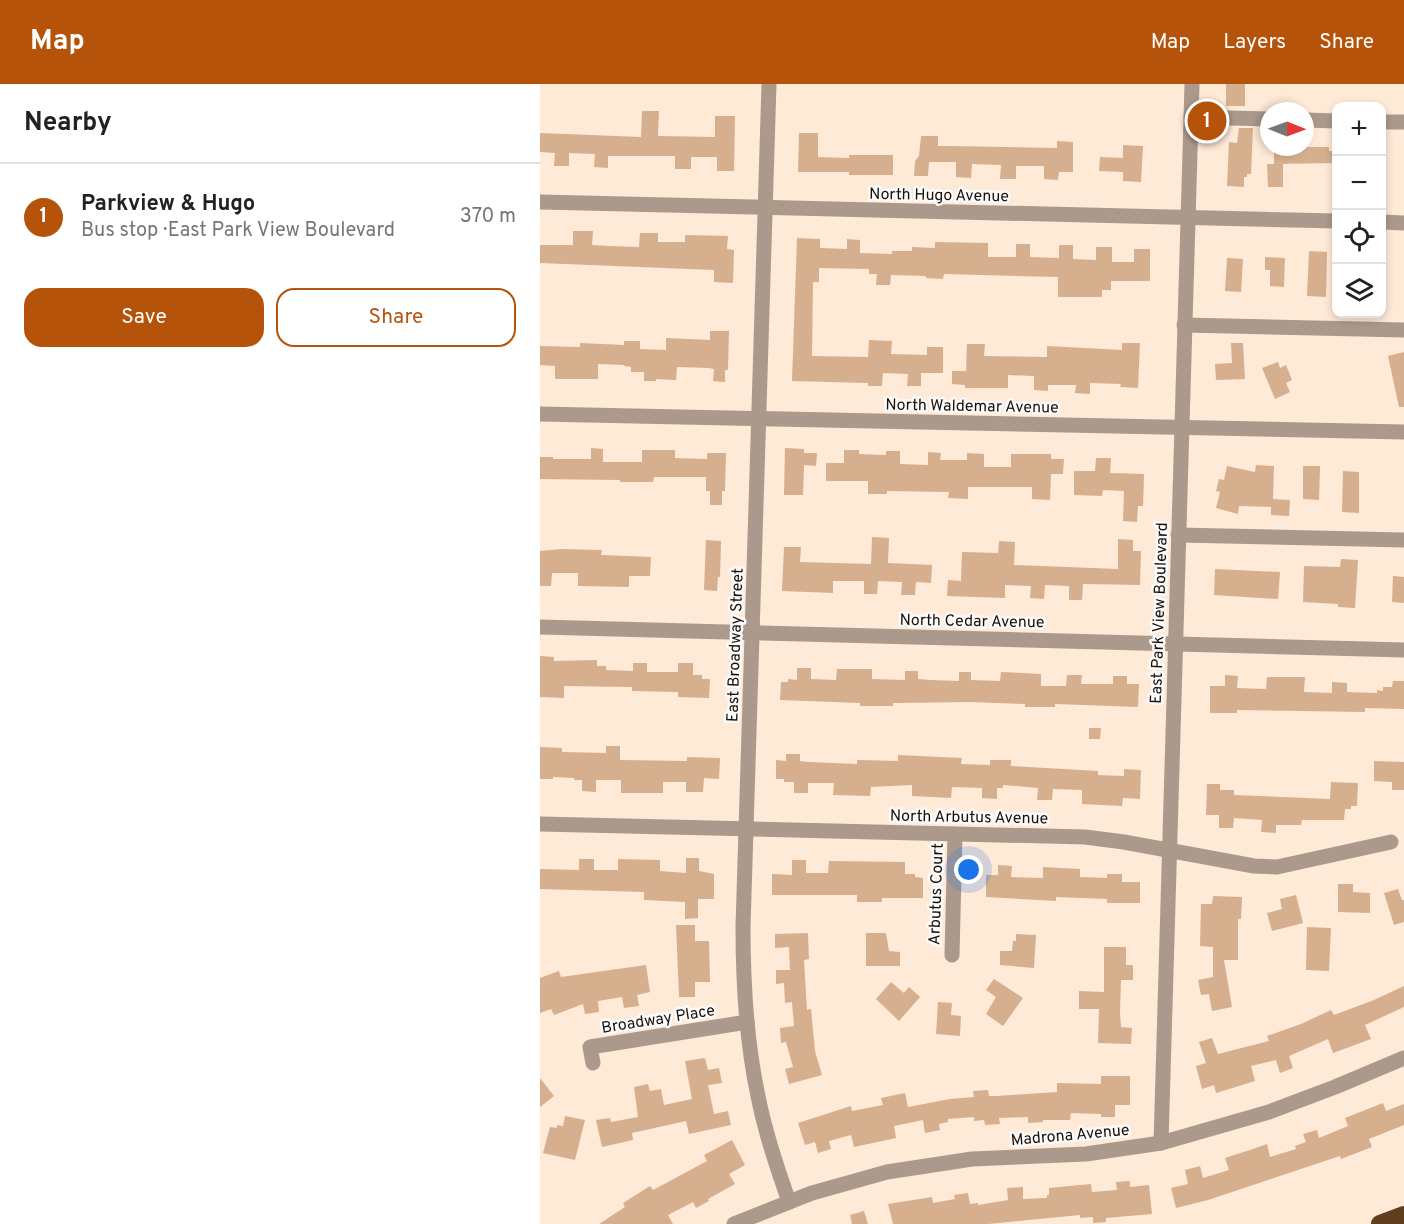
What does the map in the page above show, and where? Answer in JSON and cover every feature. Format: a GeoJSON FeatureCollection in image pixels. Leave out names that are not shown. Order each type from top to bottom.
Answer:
{"type":"FeatureCollection","features":[{"type":"Feature","properties":{"kind":"highway"},"geometry":{"type":"LineString","coordinates":[[1380,1224],[1404,1215]]}},
{"type":"Feature","properties":{"kind":"street","name":"East Broadway Street"},"geometry":{"type":"LineString","coordinates":[[769,84],[743,980],[758,1096],[768,1139],[789,1202]]}},
{"type":"Feature","properties":{"kind":"street","name":"East Park View Boulevard"},"geometry":{"type":"LineString","coordinates":[[1161,1143],[1192,84]]}},
{"type":"Feature","properties":{"kind":"street"},"geometry":{"type":"LineString","coordinates":[[1191,117],[1260,119]]}},
{"type":"Feature","properties":{"kind":"street"},"geometry":{"type":"LineString","coordinates":[[1314,120],[1332,121]]}},
{"type":"Feature","properties":{"kind":"street"},"geometry":{"type":"LineString","coordinates":[[1386,122],[1404,122]]}},
{"type":"Feature","properties":{"kind":"street","name":"North Hugo Avenue"},"geometry":{"type":"LineString","coordinates":[[540,202],[1332,221]]}},
{"type":"Feature","properties":{"kind":"street"},"geometry":{"type":"LineString","coordinates":[[1386,222],[1404,223]]}},
{"type":"Feature","properties":{"kind":"street"},"geometry":{"type":"LineString","coordinates":[[1184,325],[1404,330]]}},
{"type":"Feature","properties":{"kind":"street","name":"North Waldemar Avenue"},"geometry":{"type":"LineString","coordinates":[[540,414],[1404,432]]}},
{"type":"Feature","properties":{"kind":"street"},"geometry":{"type":"LineString","coordinates":[[1178,535],[1404,540]]}},
{"type":"Feature","properties":{"kind":"street","name":"North Cedar Avenue"},"geometry":{"type":"LineString","coordinates":[[540,627],[1404,650]]}},
{"type":"Feature","properties":{"kind":"street","name":"North Arbutus Avenue"},"geometry":{"type":"LineString","coordinates":[[540,824],[1085,837],[1254,866],[1277,867],[1391,842]]}},
{"type":"Feature","properties":{"kind":"street","name":"Arbutus Court"},"geometry":{"type":"LineString","coordinates":[[952,955],[955,834]]}},
{"type":"Feature","properties":{"kind":"street","name":"Broadway Place"},"geometry":{"type":"LineString","coordinates":[[593,1063],[590,1047],[747,1022]]}},
{"type":"Feature","properties":{"kind":"street","name":"Madrona Avenue"},"geometry":{"type":"LineString","coordinates":[[734,1224],[838,1185],[887,1172],[972,1159],[1086,1154],[1161,1143],[1269,1112],[1404,1058]]}},
{"type":"Feature","properties":{"kind":"building"},"geometry":{"type":"Polygon","coordinates":[[[1226,84],[1245,84],[1245,106],[1226,106],[1226,84]]]}},
{"type":"Feature","properties":{"kind":"building"},"geometry":{"type":"Polygon","coordinates":[[[642,111],[659,111],[658,136],[715,137],[715,116],[735,116],[734,171],[717,171],[717,157],[691,157],[691,169],[675,169],[675,156],[608,156],[608,168],[594,167],[595,154],[569,153],[569,166],[554,166],[555,153],[540,152],[540,133],[641,137],[642,111]]]}},
{"type":"Feature","properties":{"kind":"building"},"geometry":{"type":"Polygon","coordinates":[[[1239,128],[1253,128],[1251,174],[1244,177],[1244,187],[1227,186],[1229,142],[1237,143],[1239,128]]]}},
{"type":"Feature","properties":{"kind":"building"},"geometry":{"type":"Polygon","coordinates":[[[799,133],[818,133],[818,157],[849,158],[849,155],[893,155],[893,175],[798,172],[799,133]]]}},
{"type":"Feature","properties":{"kind":"building"},"geometry":{"type":"Polygon","coordinates":[[[921,136],[938,136],[938,146],[1057,148],[1057,141],[1073,142],[1073,172],[1059,172],[1058,180],[1044,179],[1044,166],[1016,166],[1016,179],[1000,179],[1001,165],[972,164],[971,178],[956,177],[956,162],[929,162],[928,176],[914,176],[921,136]]]}},
{"type":"Feature","properties":{"kind":"building"},"geometry":{"type":"Polygon","coordinates":[[[1123,145],[1143,146],[1141,182],[1123,181],[1123,172],[1099,171],[1100,157],[1123,158],[1123,145]]]}},
{"type":"Feature","properties":{"kind":"building"},"geometry":{"type":"Polygon","coordinates":[[[1314,147],[1329,147],[1329,151],[1332,151],[1332,163],[1274,164],[1274,156],[1314,156],[1314,147]]]}},
{"type":"Feature","properties":{"kind":"building"},"geometry":{"type":"Polygon","coordinates":[[[1267,164],[1283,164],[1283,187],[1268,187],[1267,164]]]}},
{"type":"Feature","properties":{"kind":"building"},"geometry":{"type":"Polygon","coordinates":[[[573,231],[593,231],[592,245],[639,247],[640,233],[658,233],[658,242],[685,242],[685,235],[728,236],[727,249],[734,250],[733,283],[714,282],[714,270],[540,263],[540,245],[573,245],[573,231]]]}},
{"type":"Feature","properties":{"kind":"building"},"geometry":{"type":"Polygon","coordinates":[[[797,238],[820,239],[820,248],[847,249],[847,239],[860,240],[860,253],[892,254],[892,251],[912,251],[912,247],[935,248],[935,242],[988,243],[988,257],[1016,257],[1016,244],[1030,244],[1030,257],[1059,258],[1059,245],[1073,245],[1073,259],[1096,260],[1096,247],[1112,247],[1112,262],[1134,262],[1134,249],[1150,249],[1150,281],[1111,281],[1111,290],[1102,290],[1102,297],[1058,297],[1058,277],[944,274],[943,279],[891,275],[890,285],[876,285],[877,274],[869,274],[869,269],[819,268],[819,282],[813,282],[812,356],[868,357],[869,340],[892,341],[891,354],[927,355],[927,347],[943,347],[943,373],[921,373],[921,386],[907,386],[908,374],[883,373],[882,386],[868,386],[868,383],[792,381],[797,238]]]}},
{"type":"Feature","properties":{"kind":"building"},"geometry":{"type":"Polygon","coordinates":[[[1309,251],[1327,252],[1326,297],[1307,296],[1309,251]]]}},
{"type":"Feature","properties":{"kind":"building"},"geometry":{"type":"Polygon","coordinates":[[[1265,257],[1285,258],[1284,287],[1270,286],[1270,270],[1265,270],[1265,257]]]}},
{"type":"Feature","properties":{"kind":"building"},"geometry":{"type":"Polygon","coordinates":[[[1227,258],[1243,259],[1241,292],[1225,291],[1227,258]]]}},
{"type":"Feature","properties":{"kind":"building"},"geometry":{"type":"Polygon","coordinates":[[[710,331],[729,331],[728,370],[725,370],[725,382],[713,381],[714,369],[709,368],[677,367],[676,380],[644,381],[644,372],[631,372],[631,367],[598,364],[598,379],[555,379],[555,366],[540,365],[540,346],[580,347],[580,343],[624,345],[624,341],[640,341],[640,349],[666,350],[666,338],[710,340],[710,331]]]}},
{"type":"Feature","properties":{"kind":"building"},"geometry":{"type":"Polygon","coordinates":[[[1122,343],[1140,343],[1138,388],[1120,387],[1121,384],[1090,383],[1090,394],[1075,393],[1076,385],[1048,385],[1048,391],[1034,390],[1034,376],[1008,375],[1008,388],[965,388],[965,385],[952,384],[952,371],[966,371],[967,344],[985,344],[984,356],[1047,357],[1047,346],[1122,350],[1122,343]]]}},
{"type":"Feature","properties":{"kind":"building"},"geometry":{"type":"Polygon","coordinates":[[[1231,343],[1243,343],[1245,379],[1216,380],[1215,364],[1232,363],[1231,343]]]}},
{"type":"Feature","properties":{"kind":"building"},"geometry":{"type":"Polygon","coordinates":[[[1404,352],[1404,407],[1399,407],[1388,356],[1404,352]]]}},
{"type":"Feature","properties":{"kind":"building"},"geometry":{"type":"Polygon","coordinates":[[[1278,362],[1280,368],[1286,365],[1292,380],[1286,383],[1290,392],[1275,399],[1262,368],[1278,362]]]}},
{"type":"Feature","properties":{"kind":"building"},"geometry":{"type":"Polygon","coordinates":[[[591,448],[603,449],[603,462],[642,462],[642,450],[675,450],[675,458],[707,459],[707,453],[726,453],[725,491],[722,491],[722,505],[710,505],[710,491],[706,491],[706,477],[654,477],[653,482],[540,479],[540,457],[591,459],[591,448]]]}},
{"type":"Feature","properties":{"kind":"building"},"geometry":{"type":"Polygon","coordinates":[[[785,448],[804,449],[804,453],[817,453],[816,466],[804,465],[803,495],[784,495],[785,448]]]}},
{"type":"Feature","properties":{"kind":"building"},"geometry":{"type":"Polygon","coordinates":[[[844,450],[859,450],[859,454],[886,455],[886,451],[900,451],[900,464],[928,465],[928,452],[941,453],[940,460],[967,460],[967,453],[984,454],[984,467],[1011,467],[1011,454],[1051,454],[1051,459],[1064,459],[1063,474],[1051,474],[1050,500],[1032,499],[1032,487],[968,487],[968,499],[948,498],[949,492],[887,491],[887,494],[868,494],[868,481],[826,481],[826,463],[844,463],[844,450]]]}},
{"type":"Feature","properties":{"kind":"building"},"geometry":{"type":"Polygon","coordinates":[[[1096,458],[1111,458],[1110,473],[1144,474],[1143,506],[1138,506],[1137,522],[1123,521],[1124,491],[1103,490],[1102,496],[1074,495],[1074,471],[1095,471],[1096,458]]]}},
{"type":"Feature","properties":{"kind":"building"},"geometry":{"type":"Polygon","coordinates":[[[1256,465],[1274,466],[1273,499],[1290,500],[1289,516],[1271,515],[1271,507],[1239,506],[1238,514],[1216,508],[1220,492],[1216,491],[1219,479],[1224,480],[1227,466],[1255,472],[1256,465]]]}},
{"type":"Feature","properties":{"kind":"building"},"geometry":{"type":"Polygon","coordinates":[[[1303,466],[1320,466],[1319,500],[1303,499],[1303,466]]]}},
{"type":"Feature","properties":{"kind":"building"},"geometry":{"type":"Polygon","coordinates":[[[1343,471],[1359,472],[1359,513],[1342,512],[1343,471]]]}},
{"type":"Feature","properties":{"kind":"building"},"geometry":{"type":"Polygon","coordinates":[[[872,537],[889,538],[888,563],[932,565],[931,583],[916,582],[915,595],[901,595],[902,582],[878,581],[877,594],[864,594],[864,581],[833,581],[833,593],[782,591],[784,547],[801,547],[800,562],[871,564],[872,537]]]}},
{"type":"Feature","properties":{"kind":"building"},"geometry":{"type":"Polygon","coordinates":[[[1118,539],[1133,540],[1133,551],[1141,551],[1140,585],[1083,584],[1082,600],[1069,600],[1069,586],[1045,585],[1044,599],[1030,598],[1031,586],[1005,585],[1005,598],[947,596],[948,580],[961,581],[962,552],[998,553],[999,541],[1015,542],[1014,565],[1118,569],[1118,539]]]}},
{"type":"Feature","properties":{"kind":"building"},"geometry":{"type":"Polygon","coordinates":[[[706,540],[721,541],[720,577],[718,577],[717,591],[704,590],[706,540]]]}},
{"type":"Feature","properties":{"kind":"building"},"geometry":{"type":"Polygon","coordinates":[[[602,550],[601,555],[651,557],[650,576],[629,576],[629,587],[578,586],[578,573],[552,573],[551,586],[540,586],[540,551],[602,550]]]}},
{"type":"Feature","properties":{"kind":"building"},"geometry":{"type":"Polygon","coordinates":[[[1341,559],[1358,560],[1355,608],[1338,607],[1338,604],[1303,602],[1304,566],[1340,567],[1341,559]]]}},
{"type":"Feature","properties":{"kind":"building"},"geometry":{"type":"Polygon","coordinates":[[[1215,569],[1280,572],[1278,599],[1214,595],[1215,569]]]}},
{"type":"Feature","properties":{"kind":"building"},"geometry":{"type":"Polygon","coordinates":[[[1393,576],[1404,577],[1404,603],[1392,602],[1393,576]]]}},
{"type":"Feature","properties":{"kind":"building"},"geometry":{"type":"Polygon","coordinates":[[[540,656],[554,657],[554,661],[597,660],[597,666],[606,666],[606,670],[633,671],[633,663],[647,663],[647,672],[678,672],[678,663],[693,663],[693,675],[702,675],[702,679],[710,679],[709,698],[678,697],[678,692],[632,691],[632,687],[564,686],[564,698],[540,697],[540,656]]]}},
{"type":"Feature","properties":{"kind":"building"},"geometry":{"type":"Polygon","coordinates":[[[797,668],[811,668],[811,679],[836,680],[837,669],[872,669],[872,679],[905,680],[905,671],[918,671],[918,679],[959,681],[959,672],[971,672],[971,680],[1000,681],[1001,672],[1041,674],[1041,686],[1066,686],[1067,675],[1082,675],[1081,684],[1113,684],[1113,676],[1127,676],[1127,684],[1139,684],[1138,707],[1055,704],[1055,707],[1025,707],[1025,704],[971,702],[893,703],[893,706],[860,706],[860,703],[780,700],[781,682],[788,682],[788,679],[797,680],[797,668]]]}},
{"type":"Feature","properties":{"kind":"building"},"geometry":{"type":"Polygon","coordinates":[[[1225,675],[1238,676],[1237,688],[1266,689],[1267,677],[1305,677],[1304,692],[1332,693],[1332,682],[1347,683],[1347,692],[1377,693],[1377,690],[1383,691],[1383,687],[1392,687],[1393,681],[1404,681],[1404,709],[1365,708],[1365,712],[1237,710],[1237,713],[1210,713],[1210,686],[1225,686],[1225,675]]]}},
{"type":"Feature","properties":{"kind":"building"},"geometry":{"type":"Polygon","coordinates":[[[1089,728],[1101,728],[1100,739],[1089,739],[1089,728]]]}},
{"type":"Feature","properties":{"kind":"building"},"geometry":{"type":"Polygon","coordinates":[[[606,746],[620,746],[620,760],[687,761],[687,757],[720,758],[719,779],[704,778],[703,792],[686,792],[686,782],[663,782],[663,793],[621,793],[621,780],[596,780],[596,792],[582,791],[582,780],[574,780],[574,778],[540,779],[540,747],[562,748],[562,752],[606,753],[606,746]]]}},
{"type":"Feature","properties":{"kind":"building"},"geometry":{"type":"Polygon","coordinates":[[[786,754],[800,754],[800,761],[809,762],[857,764],[857,760],[898,761],[898,755],[962,758],[961,764],[990,765],[990,760],[1011,760],[1011,766],[1098,771],[1098,775],[1124,776],[1124,769],[1141,770],[1140,799],[1123,798],[1122,806],[1082,804],[1082,790],[1053,789],[1052,800],[1037,800],[1038,788],[1003,785],[1003,788],[997,788],[997,799],[982,798],[982,788],[952,787],[951,798],[912,796],[912,785],[871,787],[870,796],[833,795],[834,783],[808,783],[808,793],[794,793],[794,782],[776,779],[776,760],[786,761],[786,754]]]}},
{"type":"Feature","properties":{"kind":"building"},"geometry":{"type":"Polygon","coordinates":[[[1374,761],[1404,762],[1404,790],[1392,790],[1392,782],[1374,781],[1374,761]]]}},
{"type":"Feature","properties":{"kind":"building"},"geometry":{"type":"Polygon","coordinates":[[[1331,782],[1358,783],[1357,806],[1345,809],[1344,820],[1302,820],[1301,825],[1276,825],[1276,833],[1261,832],[1262,820],[1234,818],[1233,828],[1219,828],[1219,815],[1206,815],[1207,784],[1220,784],[1220,790],[1234,790],[1234,795],[1330,799],[1331,782]]]}},
{"type":"Feature","properties":{"kind":"building"},"geometry":{"type":"Polygon","coordinates":[[[686,858],[699,858],[699,871],[714,874],[714,899],[698,899],[698,918],[685,919],[685,902],[644,900],[644,892],[540,889],[540,869],[579,870],[579,859],[594,859],[594,870],[618,870],[618,859],[660,860],[660,871],[686,873],[686,858]]]}},
{"type":"Feature","properties":{"kind":"building"},"geometry":{"type":"Polygon","coordinates":[[[792,860],[806,860],[806,873],[828,873],[829,861],[905,862],[905,874],[915,874],[915,877],[923,878],[923,898],[882,898],[882,902],[857,902],[857,895],[772,895],[772,874],[792,875],[792,860]]]}},
{"type":"Feature","properties":{"kind":"building"},"geometry":{"type":"Polygon","coordinates":[[[998,865],[1012,866],[1011,877],[1043,878],[1043,867],[1080,869],[1080,877],[1107,878],[1107,874],[1122,874],[1122,882],[1140,882],[1140,903],[1107,903],[1107,899],[1056,897],[1056,901],[986,897],[986,875],[998,875],[998,865]]]}},
{"type":"Feature","properties":{"kind":"building"},"geometry":{"type":"Polygon","coordinates":[[[1338,884],[1353,884],[1353,892],[1370,893],[1370,913],[1338,912],[1338,884]]]}},
{"type":"Feature","properties":{"kind":"building"},"geometry":{"type":"Polygon","coordinates":[[[1398,889],[1404,900],[1404,922],[1394,925],[1384,893],[1398,889]]]}},
{"type":"Feature","properties":{"kind":"building"},"geometry":{"type":"Polygon","coordinates":[[[1296,895],[1303,923],[1272,931],[1267,913],[1282,909],[1280,899],[1296,895]]]}},
{"type":"Feature","properties":{"kind":"building"},"geometry":{"type":"Polygon","coordinates":[[[1213,896],[1242,897],[1241,919],[1238,919],[1238,960],[1224,960],[1232,1007],[1212,1011],[1209,994],[1201,995],[1198,980],[1213,977],[1213,947],[1200,946],[1201,904],[1212,904],[1213,896]]]}},
{"type":"Feature","properties":{"kind":"building"},"geometry":{"type":"Polygon","coordinates":[[[676,925],[695,925],[695,941],[709,941],[710,982],[695,982],[695,997],[679,997],[676,925]]]}},
{"type":"Feature","properties":{"kind":"building"},"geometry":{"type":"Polygon","coordinates":[[[1307,927],[1331,928],[1329,971],[1306,970],[1307,927]]]}},
{"type":"Feature","properties":{"kind":"building"},"geometry":{"type":"Polygon","coordinates":[[[808,933],[809,959],[804,960],[807,1010],[811,1009],[815,1051],[822,1075],[789,1084],[785,1069],[793,1067],[786,1042],[781,1043],[780,1028],[794,1026],[792,1002],[785,1003],[784,983],[776,984],[776,970],[790,970],[789,947],[775,948],[775,934],[808,933]]]}},
{"type":"Feature","properties":{"kind":"building"},"geometry":{"type":"Polygon","coordinates":[[[866,933],[886,933],[889,951],[900,952],[900,966],[866,966],[866,933]]]}},
{"type":"Feature","properties":{"kind":"building"},"geometry":{"type":"Polygon","coordinates":[[[1016,934],[1036,935],[1034,968],[1000,965],[1000,951],[1012,951],[1016,934]]]}},
{"type":"Feature","properties":{"kind":"building"},"geometry":{"type":"Polygon","coordinates":[[[1104,947],[1126,947],[1126,965],[1133,965],[1133,980],[1121,980],[1120,1013],[1121,1027],[1132,1028],[1131,1044],[1098,1043],[1099,1009],[1079,1009],[1079,991],[1104,992],[1104,947]]]}},
{"type":"Feature","properties":{"kind":"building"},"geometry":{"type":"Polygon","coordinates":[[[646,965],[650,992],[637,995],[639,1006],[624,1008],[622,997],[598,1001],[599,1012],[585,1014],[583,1004],[554,1015],[551,1009],[540,1013],[540,978],[559,971],[561,977],[646,965]]]}},
{"type":"Feature","properties":{"kind":"building"},"geometry":{"type":"Polygon","coordinates":[[[994,979],[1023,998],[1003,1026],[986,1014],[996,997],[986,990],[994,979]]]}},
{"type":"Feature","properties":{"kind":"building"},"geometry":{"type":"Polygon","coordinates":[[[891,982],[904,993],[909,987],[920,997],[899,1021],[876,999],[891,982]]]}},
{"type":"Feature","properties":{"kind":"building"},"geometry":{"type":"Polygon","coordinates":[[[1404,986],[1404,1007],[1365,1025],[1371,1039],[1333,1053],[1328,1039],[1289,1056],[1293,1068],[1280,1073],[1276,1060],[1251,1066],[1255,1081],[1216,1093],[1214,1085],[1202,1089],[1196,1066],[1206,1063],[1199,1042],[1212,1038],[1218,1054],[1269,1041],[1267,1036],[1331,1010],[1334,1015],[1404,986]]]}},
{"type":"Feature","properties":{"kind":"building"},"geometry":{"type":"Polygon","coordinates":[[[938,1002],[952,1003],[951,1015],[961,1016],[960,1036],[936,1034],[938,1002]]]}},
{"type":"Feature","properties":{"kind":"building"},"geometry":{"type":"Polygon","coordinates":[[[705,1058],[708,1070],[719,1068],[722,1083],[708,1085],[714,1114],[728,1111],[731,1125],[689,1134],[686,1121],[632,1133],[633,1140],[602,1147],[596,1120],[610,1118],[611,1122],[638,1117],[634,1087],[648,1084],[650,1091],[661,1089],[664,1105],[692,1099],[685,1061],[705,1058]]]}},
{"type":"Feature","properties":{"kind":"building"},"geometry":{"type":"Polygon","coordinates":[[[1101,1076],[1130,1076],[1130,1105],[1115,1105],[1115,1117],[1071,1113],[1070,1120],[1043,1120],[1043,1122],[1028,1123],[1028,1117],[999,1118],[1000,1124],[985,1125],[984,1120],[974,1121],[974,1117],[948,1119],[948,1122],[939,1124],[940,1130],[925,1133],[923,1120],[894,1126],[896,1138],[854,1147],[851,1135],[829,1141],[831,1149],[818,1153],[815,1142],[805,1145],[798,1123],[851,1106],[852,1111],[883,1105],[881,1098],[905,1093],[908,1107],[974,1097],[973,1091],[988,1090],[989,1096],[1057,1092],[1057,1083],[1101,1084],[1101,1076]]]}},
{"type":"Feature","properties":{"kind":"building"},"geometry":{"type":"Polygon","coordinates":[[[540,1078],[554,1096],[540,1107],[540,1078]]]}},
{"type":"Feature","properties":{"kind":"building"},"geometry":{"type":"Polygon","coordinates":[[[1383,1103],[1386,1111],[1404,1104],[1404,1125],[1369,1139],[1372,1147],[1341,1159],[1340,1156],[1208,1200],[1176,1208],[1171,1188],[1188,1184],[1185,1170],[1200,1166],[1203,1178],[1229,1170],[1225,1158],[1267,1144],[1270,1157],[1296,1149],[1295,1146],[1306,1142],[1303,1134],[1317,1130],[1319,1138],[1348,1126],[1345,1118],[1383,1103]]]}},
{"type":"Feature","properties":{"kind":"building"},"geometry":{"type":"Polygon","coordinates":[[[565,1116],[585,1120],[575,1160],[543,1153],[550,1127],[563,1126],[565,1116]]]}},
{"type":"Feature","properties":{"kind":"building"},"geometry":{"type":"Polygon","coordinates":[[[732,1140],[745,1165],[729,1174],[735,1184],[696,1208],[693,1202],[668,1215],[673,1224],[599,1224],[625,1207],[623,1203],[650,1186],[653,1190],[707,1161],[704,1155],[732,1140]]]}},
{"type":"Feature","properties":{"kind":"building"},"geometry":{"type":"Polygon","coordinates":[[[1130,1181],[1130,1187],[1149,1185],[1152,1214],[1106,1218],[1106,1222],[1093,1223],[1093,1217],[1080,1218],[1080,1215],[988,1224],[893,1224],[888,1204],[932,1197],[933,1203],[955,1199],[954,1195],[968,1193],[970,1204],[978,1203],[978,1205],[1008,1200],[1007,1188],[1023,1187],[1023,1199],[1047,1198],[1049,1188],[1091,1184],[1092,1192],[1117,1190],[1116,1182],[1130,1181]]]}},
{"type":"Feature","properties":{"kind":"building"},"geometry":{"type":"Polygon","coordinates":[[[864,1211],[868,1224],[852,1224],[850,1215],[864,1211]]]}},
{"type":"Feature","properties":{"kind":"place","name":"Parkview & Hugo"},"geometry":{"type":"Point","coordinates":[1207,121]}}]}
